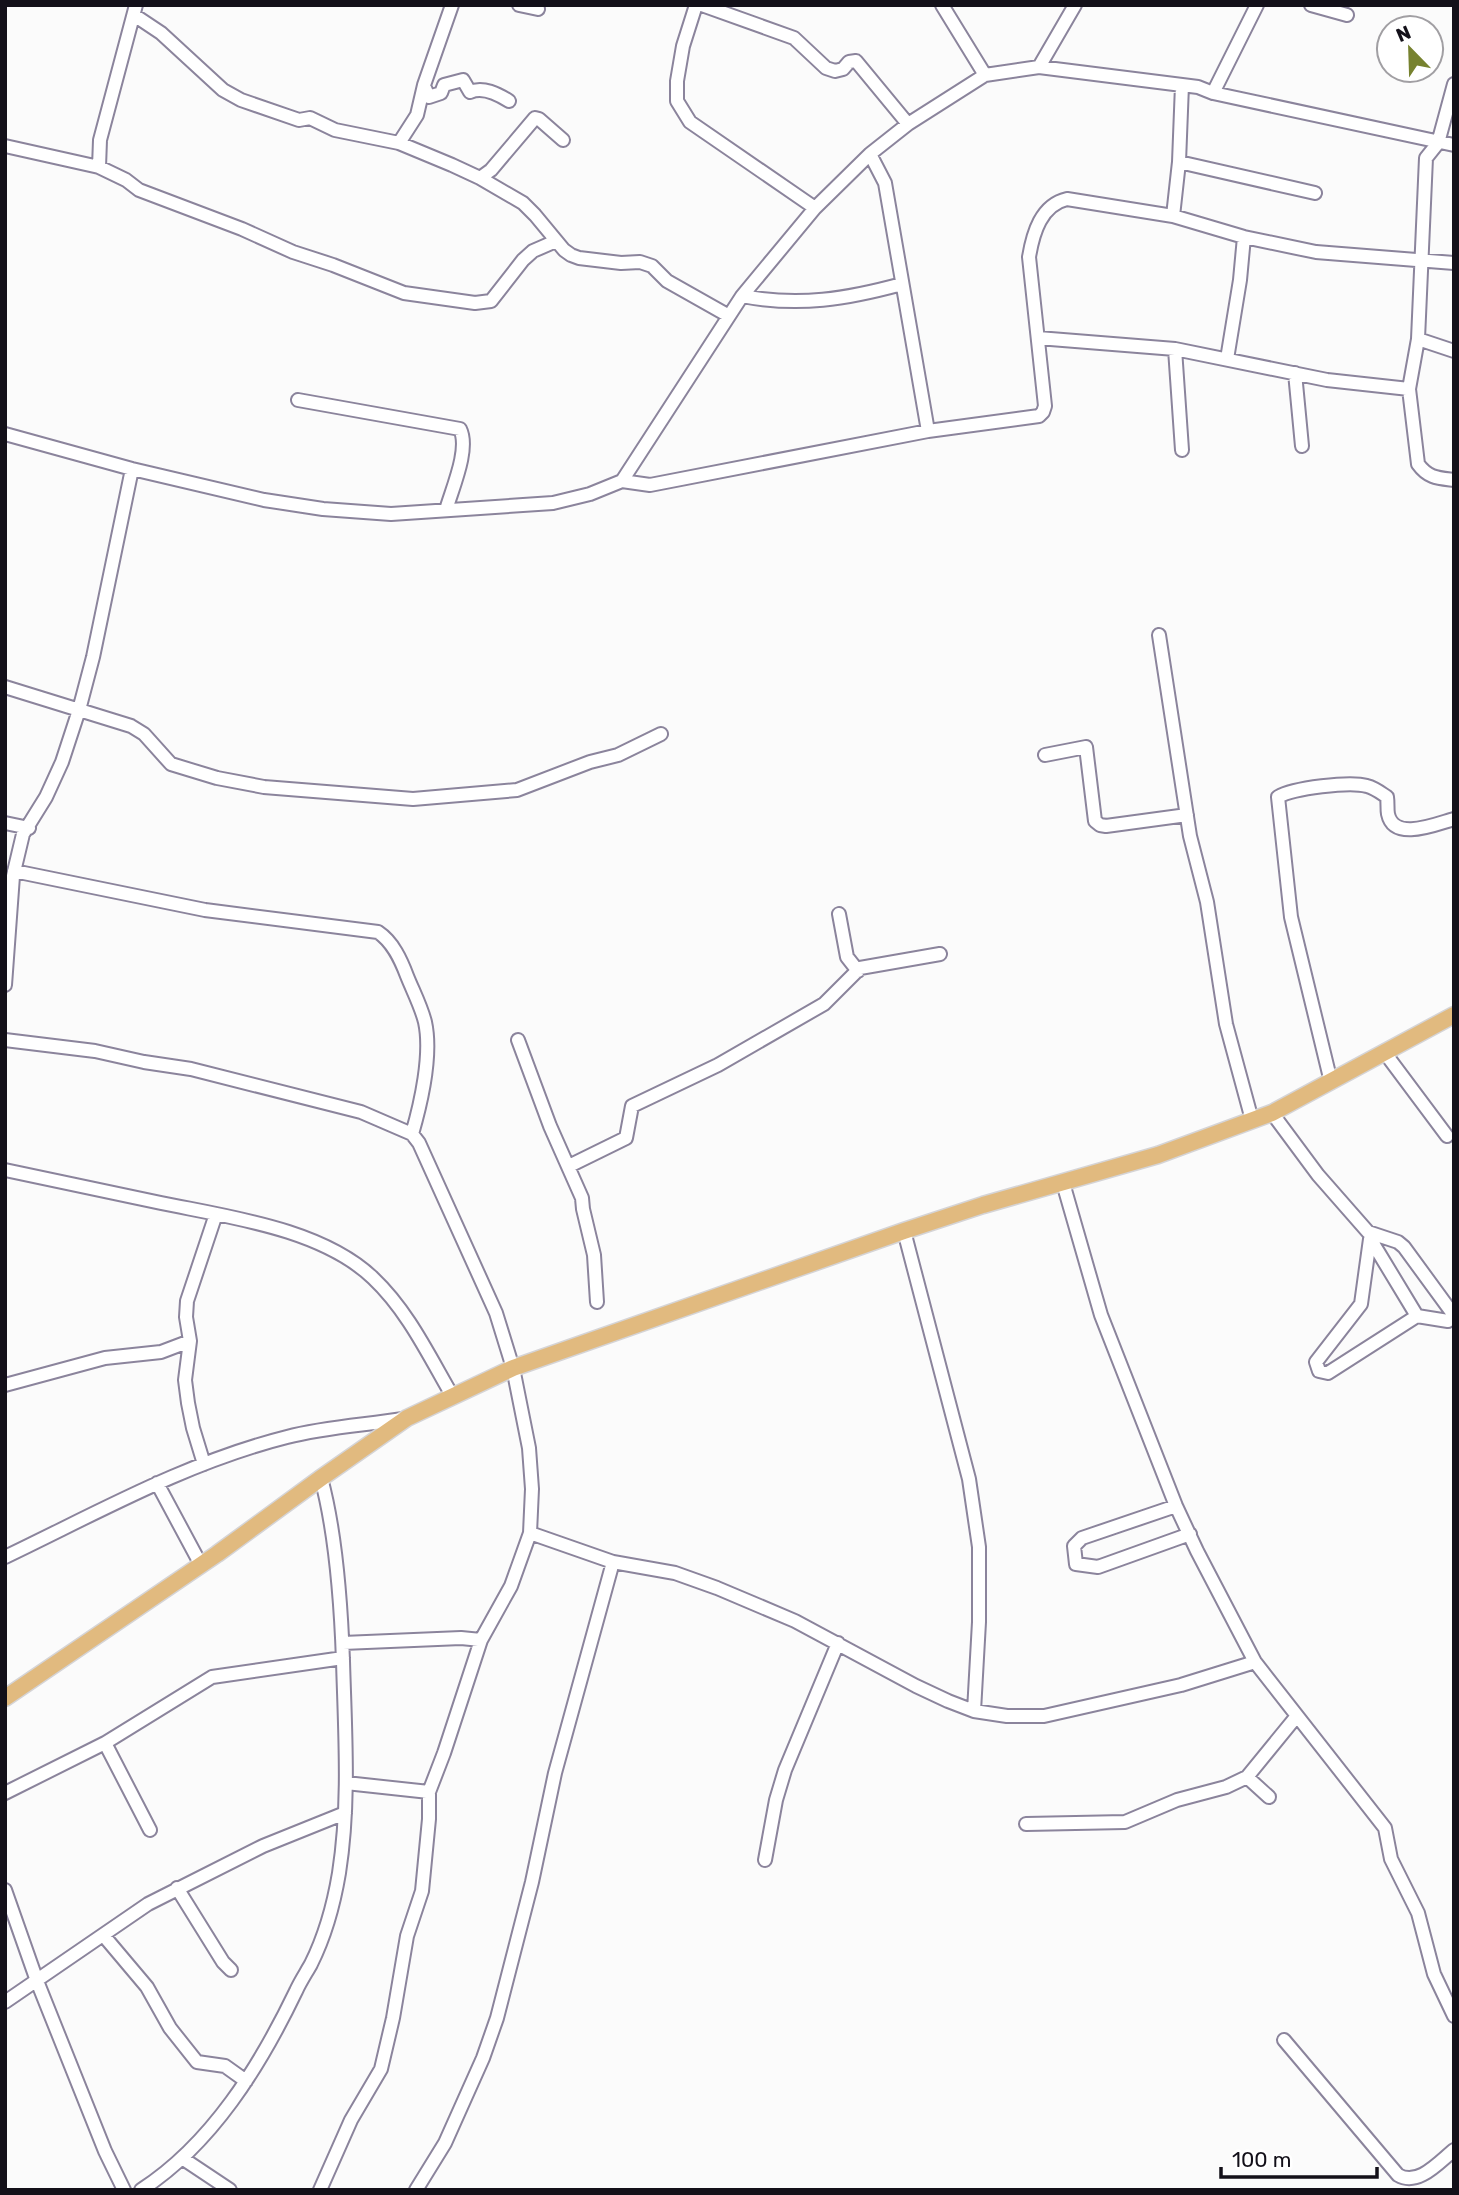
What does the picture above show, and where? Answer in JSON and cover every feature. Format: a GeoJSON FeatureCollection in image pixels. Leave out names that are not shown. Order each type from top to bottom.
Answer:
{"type":"FeatureCollection","features":[{"type":"Feature","properties":{"kind":"main road"},"geometry":{"type":"LineString","coordinates":[[5,1698],[201,1565],[407,1418],[513,1368],[904,1231],[1158,1155],[1272,1113],[1454,1015]]}},
{"type":"Feature","properties":{"kind":"street"},"geometry":{"type":"LineString","coordinates":[[399,143],[417,115],[424,85],[452,5]]}},
{"type":"Feature","properties":{"kind":"street"},"geometry":{"type":"LineString","coordinates":[[519,5],[538,9]]}},
{"type":"Feature","properties":{"kind":"street"},"geometry":{"type":"LineString","coordinates":[[696,5],[683,46],[677,81],[677,101],[691,122],[816,208]]}},
{"type":"Feature","properties":{"kind":"street"},"geometry":{"type":"LineString","coordinates":[[702,5],[794,38],[826,68],[835,71],[849,62],[856,61],[908,124]]}},
{"type":"Feature","properties":{"kind":"street"},"geometry":{"type":"LineString","coordinates":[[942,5],[985,75]]}},
{"type":"Feature","properties":{"kind":"street"},"geometry":{"type":"LineString","coordinates":[[1038,67],[1076,5]]}},
{"type":"Feature","properties":{"kind":"street"},"geometry":{"type":"LineString","coordinates":[[1213,93],[1257,5]]}},
{"type":"Feature","properties":{"kind":"street"},"geometry":{"type":"LineString","coordinates":[[1311,5],[1348,15]]}},
{"type":"Feature","properties":{"kind":"street"},"geometry":{"type":"LineString","coordinates":[[99,167],[100,140],[135,10],[223,90],[242,100],[299,120],[310,118],[335,130],[399,143],[480,178],[523,203],[564,250],[579,258],[621,263],[640,262],[652,266],[667,282],[729,316]]}},
{"type":"Feature","properties":{"kind":"street"},"geometry":{"type":"LineString","coordinates":[[622,481],[742,296],[816,208],[870,154],[908,124],[985,75],[1038,67],[1198,87],[1213,93],[1454,145]]}},
{"type":"Feature","properties":{"kind":"street"},"geometry":{"type":"LineString","coordinates":[[424,85],[429,97],[441,93],[444,85],[463,80],[470,92],[476,89],[498,93],[509,101]]}},
{"type":"Feature","properties":{"kind":"street"},"geometry":{"type":"LineString","coordinates":[[1454,84],[1438,143],[1426,158],[1418,339],[1409,389],[1418,464],[1425,473],[1434,478],[1454,480]]}},
{"type":"Feature","properties":{"kind":"street"},"geometry":{"type":"LineString","coordinates":[[1172,216],[1179,162],[1182,85]]}},
{"type":"Feature","properties":{"kind":"street"},"geometry":{"type":"LineString","coordinates":[[480,178],[491,170],[535,118],[563,140]]}},
{"type":"Feature","properties":{"kind":"street"},"geometry":{"type":"LineString","coordinates":[[5,146],[99,167],[126,180],[139,190],[404,293],[475,303],[491,301],[523,260],[533,251],[556,241]]}},
{"type":"Feature","properties":{"kind":"street"},"geometry":{"type":"LineString","coordinates":[[870,154],[885,183],[928,431]]}},
{"type":"Feature","properties":{"kind":"street"},"geometry":{"type":"LineString","coordinates":[[1179,162],[1315,193]]}},
{"type":"Feature","properties":{"kind":"street"},"geometry":{"type":"LineString","coordinates":[[5,434],[132,469],[264,500],[323,509],[391,514],[553,503],[590,494],[622,481],[650,485],[928,431],[1039,416],[1045,406],[1029,257],[1032,237],[1053,202],[1067,199],[1172,216],[1244,237],[1316,252],[1454,263]]}},
{"type":"Feature","properties":{"kind":"street"},"geometry":{"type":"LineString","coordinates":[[1227,359],[1244,237]]}},
{"type":"Feature","properties":{"kind":"street"},"geometry":{"type":"LineString","coordinates":[[742,296],[786,302],[829,301],[902,284]]}},
{"type":"Feature","properties":{"kind":"street"},"geometry":{"type":"LineString","coordinates":[[1038,338],[1175,349],[1327,380],[1409,389]]}},
{"type":"Feature","properties":{"kind":"street"},"geometry":{"type":"LineString","coordinates":[[1418,339],[1454,351]]}},
{"type":"Feature","properties":{"kind":"street"},"geometry":{"type":"LineString","coordinates":[[1175,349],[1182,450]]}},
{"type":"Feature","properties":{"kind":"street"},"geometry":{"type":"LineString","coordinates":[[1295,373],[1302,446]]}},
{"type":"Feature","properties":{"kind":"street"},"geometry":{"type":"LineString","coordinates":[[298,400],[460,429],[463,452],[446,509]]}},
{"type":"Feature","properties":{"kind":"street"},"geometry":{"type":"LineString","coordinates":[[5,985],[7,926],[14,871],[23,834],[29,828],[62,762],[79,710],[93,657],[132,469]]}},
{"type":"Feature","properties":{"kind":"street"},"geometry":{"type":"LineString","coordinates":[[1159,635],[1190,836],[1207,902],[1226,1024],[1252,1120]]}},
{"type":"Feature","properties":{"kind":"street"},"geometry":{"type":"LineString","coordinates":[[5,687],[131,726],[151,740],[171,764],[217,778],[302,791],[413,799],[517,790],[590,762],[618,755],[661,734]]}},
{"type":"Feature","properties":{"kind":"street"},"geometry":{"type":"LineString","coordinates":[[1045,755],[1086,747],[1096,821],[1100,825],[1187,815]]}},
{"type":"Feature","properties":{"kind":"street"},"geometry":{"type":"LineString","coordinates":[[1331,1082],[1291,917],[1278,797],[1321,788],[1366,785],[1387,797],[1388,815],[1394,825],[1402,830],[1454,819]]}},
{"type":"Feature","properties":{"kind":"street"},"geometry":{"type":"LineString","coordinates":[[5,823],[29,828]]}},
{"type":"Feature","properties":{"kind":"street"},"geometry":{"type":"LineString","coordinates":[[14,871],[205,910],[378,932],[392,945],[424,1020],[426,1059],[412,1134]]}},
{"type":"Feature","properties":{"kind":"street"},"geometry":{"type":"LineString","coordinates":[[838,914],[846,957],[858,971]]}},
{"type":"Feature","properties":{"kind":"street"},"geometry":{"type":"LineString","coordinates":[[569,1166],[626,1138],[632,1106],[718,1065],[824,1004],[860,968],[940,954]]}},
{"type":"Feature","properties":{"kind":"street"},"geometry":{"type":"LineString","coordinates":[[5,1040],[95,1051],[191,1069],[361,1112],[412,1134],[419,1143],[496,1313],[513,1368],[529,1448],[532,1489],[530,1533],[511,1586],[481,1640],[429,1792],[422,1891],[407,1936],[388,2046],[381,2069],[351,2120],[320,2190]]}},
{"type":"Feature","properties":{"kind":"street"},"geometry":{"type":"LineString","coordinates":[[518,1040],[550,1126],[582,1198],[594,1255],[597,1302]]}},
{"type":"Feature","properties":{"kind":"street"},"geometry":{"type":"LineString","coordinates":[[1385,1053],[1447,1136]]}},
{"type":"Feature","properties":{"kind":"street"},"geometry":{"type":"LineString","coordinates":[[1272,1113],[1318,1175],[1369,1236],[1418,1316]]}},
{"type":"Feature","properties":{"kind":"street"},"geometry":{"type":"LineString","coordinates":[[5,1170],[216,1214],[289,1232],[326,1245],[371,1276],[397,1304],[453,1397]]}},
{"type":"Feature","properties":{"kind":"street"},"geometry":{"type":"LineString","coordinates":[[1063,1183],[1101,1315],[1176,1506],[1255,1662],[1385,1828],[1391,1859],[1418,1913],[1434,1974],[1454,2015]]}},
{"type":"Feature","properties":{"kind":"street"},"geometry":{"type":"LineString","coordinates":[[204,1464],[193,1429],[186,1392],[190,1340],[186,1317],[187,1301],[216,1214]]}},
{"type":"Feature","properties":{"kind":"street"},"geometry":{"type":"LineString","coordinates":[[904,1231],[969,1479],[979,1547],[979,1622],[974,1711]]}},
{"type":"Feature","properties":{"kind":"street"},"geometry":{"type":"LineString","coordinates":[[1369,1236],[1398,1242],[1404,1247],[1452,1314],[1453,1320],[1418,1316],[1328,1373],[1319,1371],[1316,1362],[1361,1304],[1369,1236]]}},
{"type":"Feature","properties":{"kind":"street"},"geometry":{"type":"LineString","coordinates":[[5,1385],[106,1358],[161,1352],[190,1340]]}},
{"type":"Feature","properties":{"kind":"street"},"geometry":{"type":"LineString","coordinates":[[5,1540],[8,1556],[158,1483],[204,1464],[287,1437],[407,1418]]}},
{"type":"Feature","properties":{"kind":"street"},"geometry":{"type":"LineString","coordinates":[[141,2190],[200,2140],[246,2081],[282,2022],[326,1928],[339,1874],[346,1783],[343,1643],[327,1505],[321,1478]]}},
{"type":"Feature","properties":{"kind":"street"},"geometry":{"type":"LineString","coordinates":[[158,1483],[201,1565]]}},
{"type":"Feature","properties":{"kind":"street"},"geometry":{"type":"LineString","coordinates":[[1176,1506],[1082,1538],[1074,1546],[1076,1563],[1098,1567],[1190,1534]]}},
{"type":"Feature","properties":{"kind":"street"},"geometry":{"type":"LineString","coordinates":[[530,1533],[613,1562],[675,1573],[717,1588],[795,1621],[916,1686],[974,1711],[1007,1716],[1044,1716],[1181,1685],[1255,1662]]}},
{"type":"Feature","properties":{"kind":"street"},"geometry":{"type":"LineString","coordinates":[[416,2190],[445,2143],[483,2058],[497,2018],[532,1882],[555,1773],[613,1562]]}},
{"type":"Feature","properties":{"kind":"street"},"geometry":{"type":"LineString","coordinates":[[343,1643],[461,1637],[481,1640]]}},
{"type":"Feature","properties":{"kind":"street"},"geometry":{"type":"LineString","coordinates":[[765,1860],[776,1800],[785,1770],[838,1643]]}},
{"type":"Feature","properties":{"kind":"street"},"geometry":{"type":"LineString","coordinates":[[5,1793],[105,1743],[212,1677],[343,1658]]}},
{"type":"Feature","properties":{"kind":"street"},"geometry":{"type":"LineString","coordinates":[[1026,1824],[1125,1822],[1177,1800],[1226,1787],[1247,1777],[1296,1717]]}},
{"type":"Feature","properties":{"kind":"street"},"geometry":{"type":"LineString","coordinates":[[105,1743],[150,1830]]}},
{"type":"Feature","properties":{"kind":"street"},"geometry":{"type":"LineString","coordinates":[[1247,1777],[1269,1797]]}},
{"type":"Feature","properties":{"kind":"street"},"geometry":{"type":"LineString","coordinates":[[346,1783],[429,1792]]}},
{"type":"Feature","properties":{"kind":"street"},"geometry":{"type":"LineString","coordinates":[[5,2002],[148,1904],[263,1846],[345,1813]]}},
{"type":"Feature","properties":{"kind":"street"},"geometry":{"type":"LineString","coordinates":[[177,1888],[223,1962],[231,1969]]}},
{"type":"Feature","properties":{"kind":"street"},"geometry":{"type":"LineString","coordinates":[[5,1891],[37,1981],[105,2151],[124,2190]]}},
{"type":"Feature","properties":{"kind":"street"},"geometry":{"type":"LineString","coordinates":[[104,1936],[147,1987],[170,2028],[197,2062],[225,2066],[246,2081]]}},
{"type":"Feature","properties":{"kind":"street"},"geometry":{"type":"LineString","coordinates":[[1284,2039],[1398,2175],[1408,2179],[1418,2178],[1454,2150]]}},
{"type":"Feature","properties":{"kind":"street"},"geometry":{"type":"LineString","coordinates":[[182,2158],[230,2190]]}}]}
